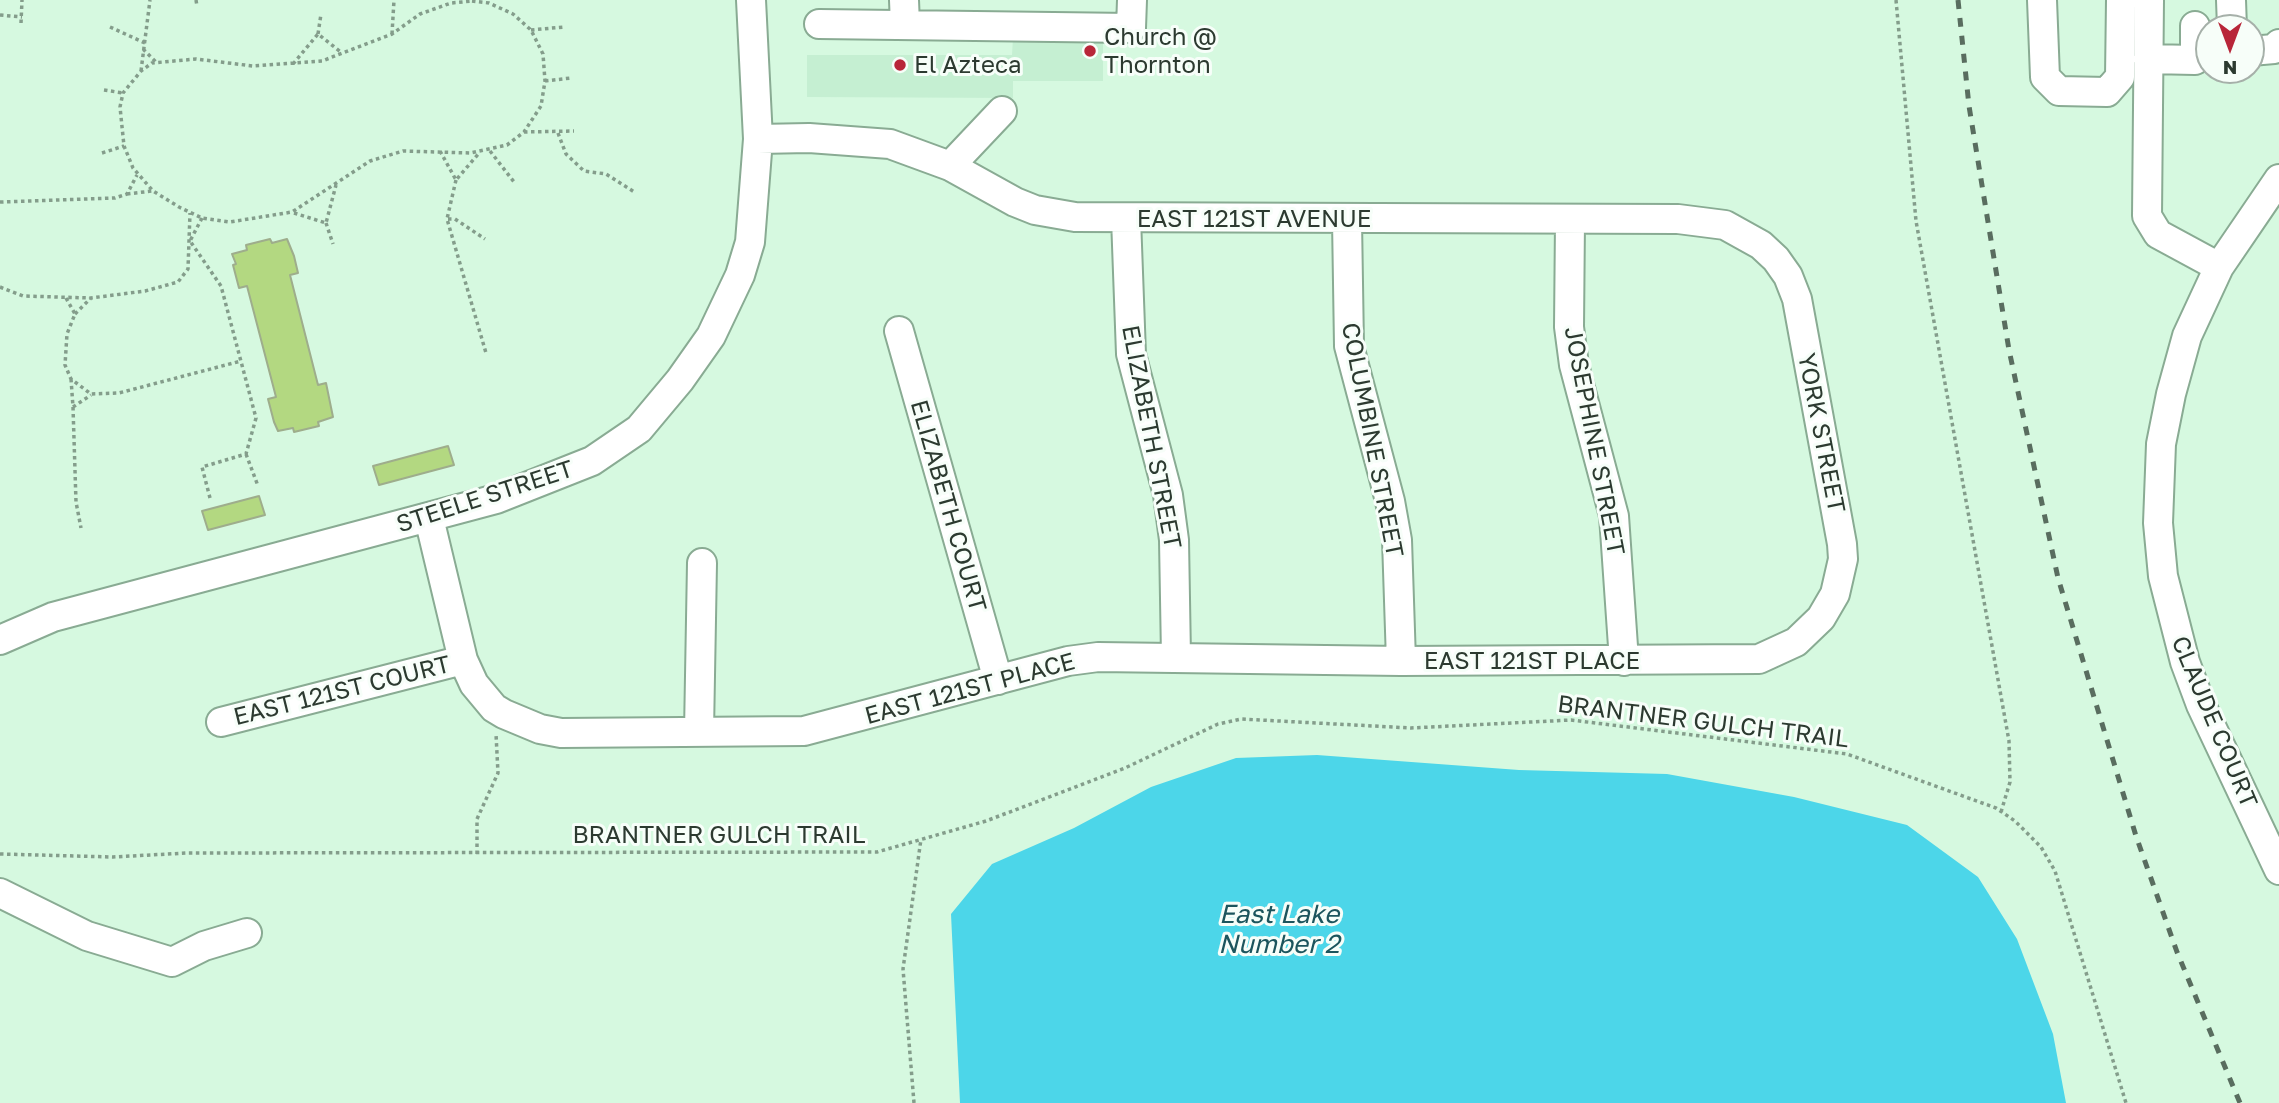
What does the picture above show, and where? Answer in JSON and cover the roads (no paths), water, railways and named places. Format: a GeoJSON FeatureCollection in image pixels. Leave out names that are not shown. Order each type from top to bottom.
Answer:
{"type":"FeatureCollection","features":[{"type":"Feature","properties":{"kind":"street","name":"STEELE STREET"},"geometry":{"type":"LineString","coordinates":[[0,640],[53,617],[429,518],[547,480],[592,461],[639,429],[696,359],[722,316],[740,275],[753,225],[758,139],[751,0]]}},
{"type":"Feature","properties":{"kind":"street"},"geometry":{"type":"LineString","coordinates":[[819,24],[904,13],[1131,28],[1132,0]]}},
{"type":"Feature","properties":{"kind":"street"},"geometry":{"type":"LineString","coordinates":[[2042,0],[2045,77],[2059,91],[2107,92],[2120,77],[2120,0]]}},
{"type":"Feature","properties":{"kind":"street"},"geometry":{"type":"LineString","coordinates":[[2149,0],[2147,216],[2158,234],[2218,267]]}},
{"type":"Feature","properties":{"kind":"street"},"geometry":{"type":"LineString","coordinates":[[2148,59],[2194,60],[2195,26]]}},
{"type":"Feature","properties":{"kind":"street"},"geometry":{"type":"LineString","coordinates":[[950,166],[1002,111]]}},
{"type":"Feature","properties":{"kind":"street","name":"EAST 121ST AVENUE"},"geometry":{"type":"LineString","coordinates":[[758,139],[870,141],[908,149],[950,166],[1034,210],[1075,217],[1678,219],[1716,222],[1761,245]]}},
{"type":"Feature","properties":{"kind":"street","name":"CLAUDE COURT"},"geometry":{"type":"LineString","coordinates":[[2279,178],[2218,267],[2187,336],[2171,394],[2158,480],[2160,560],[2174,628],[2202,705],[2279,870]]}},
{"type":"Feature","properties":{"kind":"street","name":"ELIZABETH STREET"},"geometry":{"type":"LineString","coordinates":[[1126,218],[1130,354],[1168,495],[1174,540],[1176,657]]}},
{"type":"Feature","properties":{"kind":"street","name":"COLUMBINE STREET"},"geometry":{"type":"LineString","coordinates":[[1347,220],[1349,346],[1397,540],[1401,660]]}},
{"type":"Feature","properties":{"kind":"street","name":"JOSEPHINE STREET"},"geometry":{"type":"LineString","coordinates":[[1570,220],[1569,306],[1574,365],[1614,516],[1624,661]]}},
{"type":"Feature","properties":{"kind":"street","name":"YORK STREET"},"geometry":{"type":"LineString","coordinates":[[1761,245],[1788,276],[1797,299],[1842,544],[1843,559],[1835,594],[1814,626]]}},
{"type":"Feature","properties":{"kind":"street","name":"ELIZABETH COURT"},"geometry":{"type":"LineString","coordinates":[[899,331],[998,680]]}},
{"type":"Feature","properties":{"kind":"street","name":"EAST 121ST PLACE"},"geometry":{"type":"LineString","coordinates":[[429,518],[463,660],[474,684],[494,708],[519,722],[561,733],[804,731],[1068,660],[1098,657],[1624,661],[1759,659],[1796,642],[1814,626]]}},
{"type":"Feature","properties":{"kind":"street"},"geometry":{"type":"LineString","coordinates":[[699,732],[702,563]]}},
{"type":"Feature","properties":{"kind":"street","name":"EAST 121ST COURT"},"geometry":{"type":"LineString","coordinates":[[221,722],[463,660]]}},
{"type":"Feature","properties":{"kind":"street"},"geometry":{"type":"LineString","coordinates":[[0,894],[87,936],[172,962],[204,946],[247,933]]}},
{"type":"Feature","properties":{"kind":"water","name":"East Lake Number 2"},"geometry":{"type":"Polygon","coordinates":[[[1317,755],[1519,770],[1667,774],[1794,797],[1907,825],[1978,877],[2017,939],[2053,1034],[2066,1103],[960,1103],[951,914],[992,864],[1074,828],[1151,787],[1236,758],[1317,755]]]}},
{"type":"Feature","properties":{"kind":"railway"},"geometry":{"type":"LineString","coordinates":[[1958,0],[1969,106],[2009,350],[2058,578],[2136,836],[2177,952],[2240,1103]]}},
{"type":"Feature","properties":{"kind":"place","name":"Church @ Thornton"},"geometry":{"type":"Point","coordinates":[1090,51]}},
{"type":"Feature","properties":{"kind":"place","name":"El Azteca"},"geometry":{"type":"Point","coordinates":[900,65]}}]}
